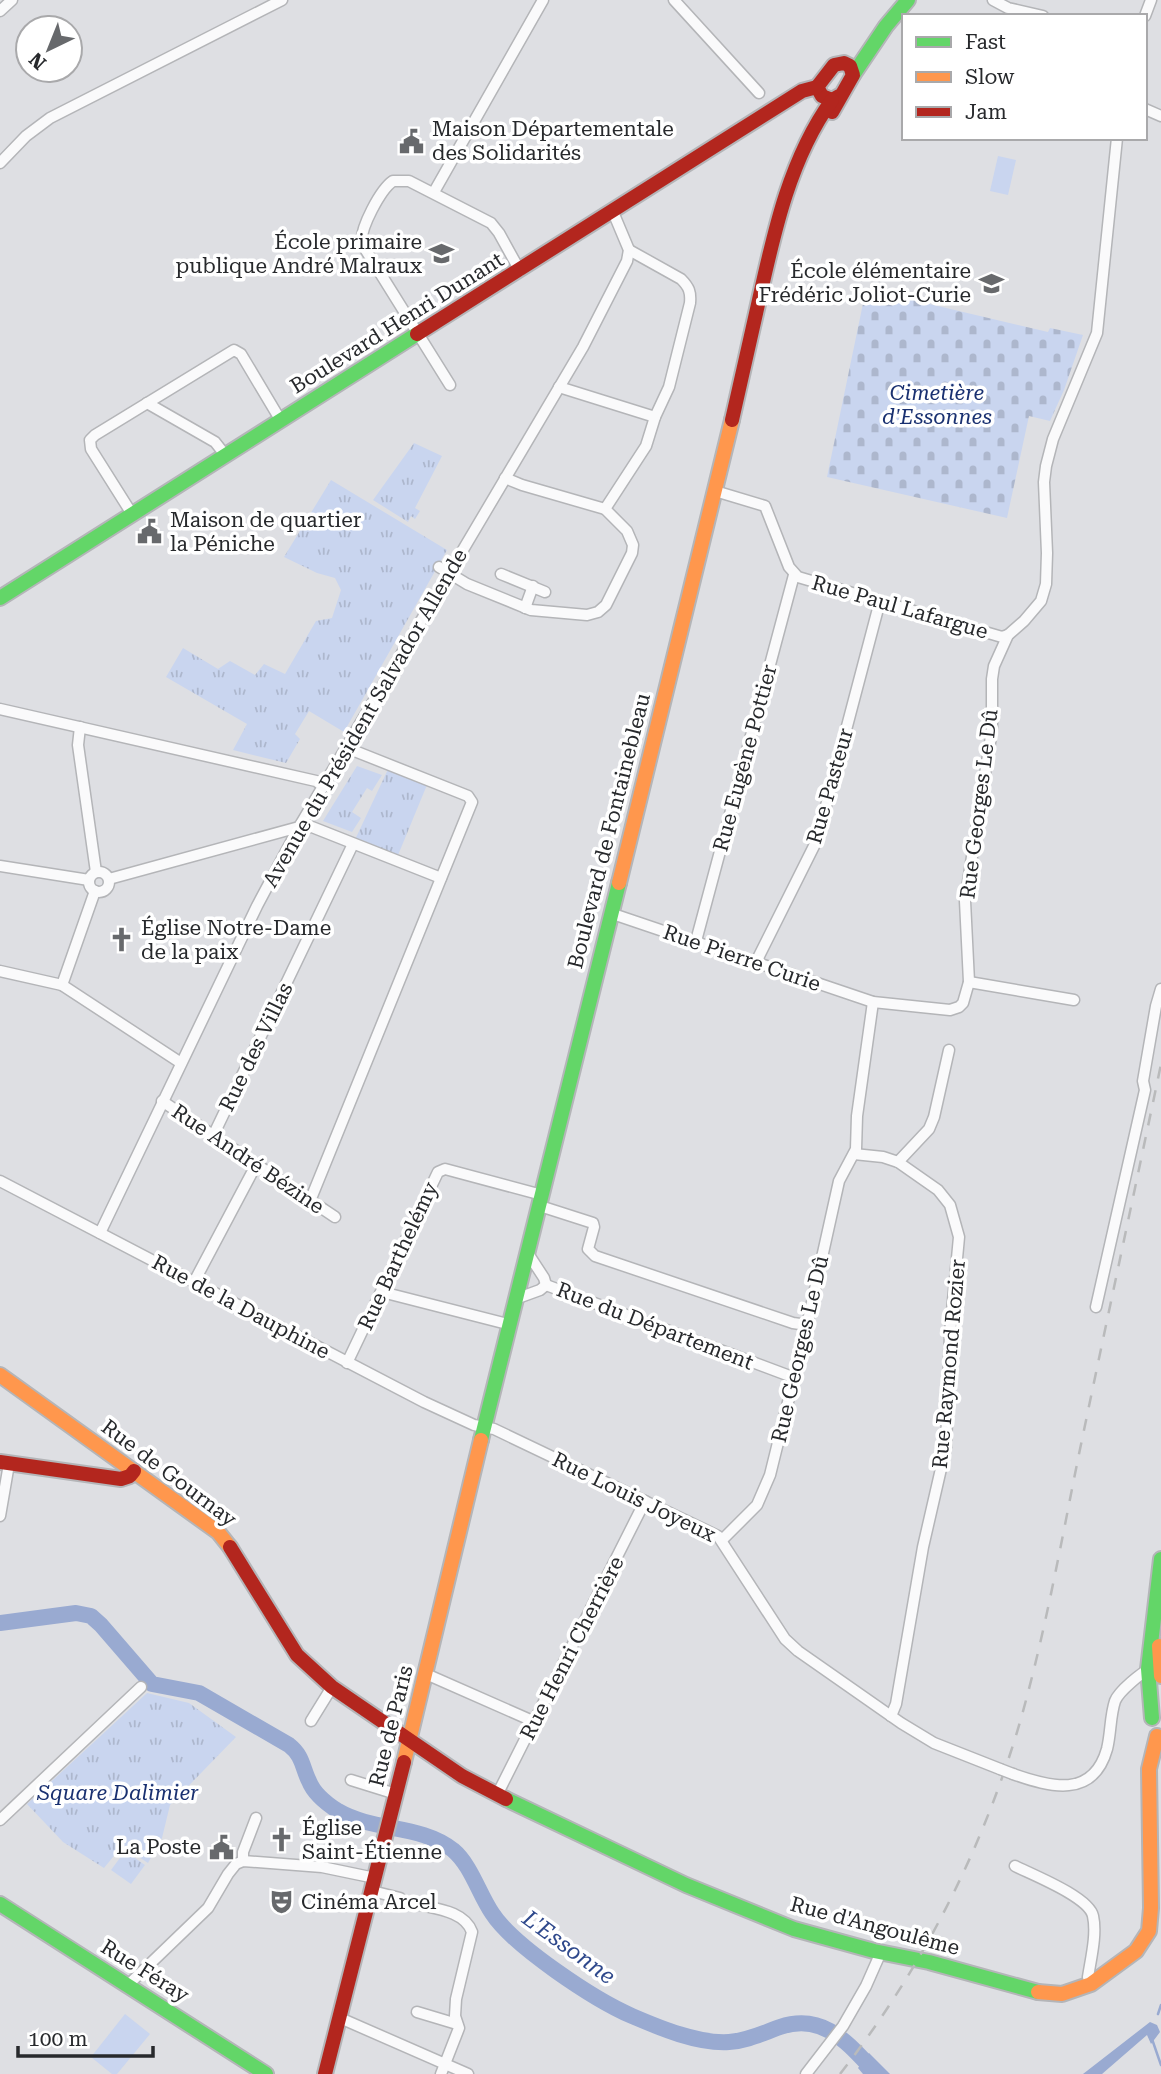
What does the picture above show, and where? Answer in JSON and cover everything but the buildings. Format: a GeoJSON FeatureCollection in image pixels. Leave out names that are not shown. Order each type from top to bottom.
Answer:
{"type":"FeatureCollection","features":[{"type":"Feature","properties":{"kind":"main road"},"geometry":{"type":"LineString","coordinates":[[849,69],[897,0]]}},
{"type":"Feature","properties":{"kind":"main road"},"geometry":{"type":"LineString","coordinates":[[849,69],[908,0]]}},
{"type":"Feature","properties":{"kind":"main road","name":"Boulevard Henri Dunant"},"geometry":{"type":"LineString","coordinates":[[0,598],[281,421],[422,338],[520,271],[802,91],[817,87],[834,65],[849,69]]}},
{"type":"Feature","properties":{"kind":"main road","name":"Boulevard de Fontainebleau"},"geometry":{"type":"LineString","coordinates":[[484,1427],[518,1298],[773,245],[835,98],[847,87],[849,69]]}},
{"type":"Feature","properties":{"kind":"main road"},"geometry":{"type":"LineString","coordinates":[[817,87],[822,96],[835,98]]}},
{"type":"Feature","properties":{"kind":"main road","name":"Rue de Gournay"},"geometry":{"type":"LineString","coordinates":[[0,1375],[218,1532],[230,1545],[292,1648],[332,1687],[410,1740]]}},
{"type":"Feature","properties":{"kind":"main road","name":"Rue de Paris"},"geometry":{"type":"LineString","coordinates":[[326,2074],[410,1740],[484,1427]]}},
{"type":"Feature","properties":{"kind":"main road"},"geometry":{"type":"LineString","coordinates":[[4,1463],[121,1479],[130,1476],[134,1471]]}},
{"type":"Feature","properties":{"kind":"main road"},"geometry":{"type":"LineString","coordinates":[[1156,1672],[1161,1559]]}},
{"type":"Feature","properties":{"kind":"main road"},"geometry":{"type":"LineString","coordinates":[[1159,1736],[1150,1728],[1157,1716],[1149,1691],[1156,1672],[1161,1602]]}},
{"type":"Feature","properties":{"kind":"main road","name":"Rue d'Angoulême"},"geometry":{"type":"LineString","coordinates":[[410,1740],[461,1776],[497,1794],[686,1885],[803,1933],[929,1962],[1033,1992],[1062,1994],[1091,1984],[1136,1951],[1149,1931],[1149,1769],[1151,1754],[1159,1736]]}},
{"type":"Feature","properties":{"kind":"main road","name":"Rue Féray"},"geometry":{"type":"LineString","coordinates":[[0,1905],[266,2074]]}},
{"type":"Feature","properties":{"kind":"street"},"geometry":{"type":"LineString","coordinates":[[0,11],[12,0]]}},
{"type":"Feature","properties":{"kind":"street"},"geometry":{"type":"LineString","coordinates":[[0,163],[26,136],[50,118],[282,0]]}},
{"type":"Feature","properties":{"kind":"street"},"geometry":{"type":"LineString","coordinates":[[434,192],[544,0]]}},
{"type":"Feature","properties":{"kind":"street"},"geometry":{"type":"LineString","coordinates":[[674,0],[759,93]]}},
{"type":"Feature","properties":{"kind":"street"},"geometry":{"type":"LineString","coordinates":[[993,0],[1008,8],[1035,14]]}},
{"type":"Feature","properties":{"kind":"street","name":"Rue Georges Le Dû"},"geometry":{"type":"LineString","coordinates":[[969,982],[966,891],[975,849],[992,730],[994,666],[1009,635],[1041,601],[1046,584],[1046,466],[1053,439],[1097,333],[1117,140]]}},
{"type":"Feature","properties":{"kind":"street"},"geometry":{"type":"LineString","coordinates":[[450,385],[362,244],[361,236],[381,194],[389,183],[405,179],[434,192],[496,228],[520,271]]}},
{"type":"Feature","properties":{"kind":"street"},"geometry":{"type":"LineString","coordinates":[[605,509],[646,446],[655,417],[669,387],[691,293],[681,279],[629,250],[613,212]]}},
{"type":"Feature","properties":{"kind":"street","name":"Avenue du Président Salvador Allende"},"geometry":{"type":"LineString","coordinates":[[100,1233],[257,906],[299,827],[347,748],[444,570],[505,478],[559,387],[622,274],[629,250]]}},
{"type":"Feature","properties":{"kind":"street"},"geometry":{"type":"LineString","coordinates":[[132,514],[91,449],[90,440],[95,435],[234,350],[241,354],[281,421]]}},
{"type":"Feature","properties":{"kind":"street"},"geometry":{"type":"LineString","coordinates":[[559,387],[655,417]]}},
{"type":"Feature","properties":{"kind":"street"},"geometry":{"type":"LineString","coordinates":[[148,403],[215,442],[226,456]]}},
{"type":"Feature","properties":{"kind":"street"},"geometry":{"type":"LineString","coordinates":[[444,570],[467,584],[539,612],[587,615],[602,609],[628,563],[633,545],[626,531],[605,509],[505,478]]}},
{"type":"Feature","properties":{"kind":"street","name":"Rue Paul Lafargue"},"geometry":{"type":"LineString","coordinates":[[715,491],[765,506],[794,575],[1002,637],[1009,635]]}},
{"type":"Feature","properties":{"kind":"street"},"geometry":{"type":"LineString","coordinates":[[501,574],[545,592]]}},
{"type":"Feature","properties":{"kind":"street","name":"Rue Eugène Pottier"},"geometry":{"type":"LineString","coordinates":[[696,942],[794,575]]}},
{"type":"Feature","properties":{"kind":"street"},"geometry":{"type":"LineString","coordinates":[[525,608],[533,586]]}},
{"type":"Feature","properties":{"kind":"street","name":"Rue Pasteur"},"geometry":{"type":"LineString","coordinates":[[757,962],[817,839],[880,601]]}},
{"type":"Feature","properties":{"kind":"street"},"geometry":{"type":"LineString","coordinates":[[0,709],[289,774],[316,781],[324,786]]}},
{"type":"Feature","properties":{"kind":"street"},"geometry":{"type":"LineString","coordinates":[[0,866],[92,876],[103,872],[109,880],[108,886],[104,890],[95,891],[90,887],[92,876],[78,745],[80,727]]}},
{"type":"Feature","properties":{"kind":"street"},"geometry":{"type":"LineString","coordinates":[[310,1201],[471,802],[471,798],[347,748]]}},
{"type":"Feature","properties":{"kind":"street"},"geometry":{"type":"LineString","coordinates":[[109,880],[299,827],[312,827],[441,878]]}},
{"type":"Feature","properties":{"kind":"street","name":"Rue des Villas"},"geometry":{"type":"LineString","coordinates":[[212,1136],[353,844]]}},
{"type":"Feature","properties":{"kind":"street"},"geometry":{"type":"LineString","coordinates":[[62,985],[95,891]]}},
{"type":"Feature","properties":{"kind":"street","name":"Rue Pierre Curie"},"geometry":{"type":"LineString","coordinates":[[610,913],[873,1002]]}},
{"type":"Feature","properties":{"kind":"street"},"geometry":{"type":"LineString","coordinates":[[0,971],[62,985],[181,1063]]}},
{"type":"Feature","properties":{"kind":"street"},"geometry":{"type":"LineString","coordinates":[[873,1002],[955,1010],[963,1003],[969,982],[1074,1000]]}},
{"type":"Feature","properties":{"kind":"street"},"geometry":{"type":"LineString","coordinates":[[1096,1307],[1145,1090],[1143,1081],[1161,989]]}},
{"type":"Feature","properties":{"kind":"street","name":"Rue Georges Le Dû"},"geometry":{"type":"LineString","coordinates":[[722,1540],[750,1514],[770,1475],[839,1181],[854,1154],[873,1002]]}},
{"type":"Feature","properties":{"kind":"street"},"geometry":{"type":"LineString","coordinates":[[898,1162],[929,1129],[949,1050]]}},
{"type":"Feature","properties":{"kind":"street","name":"Rue André Bézine"},"geometry":{"type":"LineString","coordinates":[[162,1101],[335,1217]]}},
{"type":"Feature","properties":{"kind":"street","name":"Rue Raymond Rozier"},"geometry":{"type":"LineString","coordinates":[[854,1154],[883,1157],[898,1162],[945,1197],[955,1218],[959,1237],[950,1333],[946,1447],[923,1547],[896,1704],[891,1716]]}},
{"type":"Feature","properties":{"kind":"street"},"geometry":{"type":"LineString","coordinates":[[194,1282],[256,1166]]}},
{"type":"Feature","properties":{"kind":"street","name":"Rue Barthelémy"},"geometry":{"type":"LineString","coordinates":[[347,1363],[440,1170],[541,1200]]}},
{"type":"Feature","properties":{"kind":"street","name":"Rue de la Dauphine"},"geometry":{"type":"LineString","coordinates":[[0,1181],[347,1363],[424,1402],[484,1427]]}},
{"type":"Feature","properties":{"kind":"street"},"geometry":{"type":"LineString","coordinates":[[541,1200],[593,1223],[588,1249],[594,1256],[807,1325]]}},
{"type":"Feature","properties":{"kind":"street"},"geometry":{"type":"LineString","coordinates":[[528,1254],[546,1285]]}},
{"type":"Feature","properties":{"kind":"street","name":"Rue du Département"},"geometry":{"type":"LineString","coordinates":[[518,1298],[546,1285],[794,1378]]}},
{"type":"Feature","properties":{"kind":"street"},"geometry":{"type":"LineString","coordinates":[[382,1292],[511,1325]]}},
{"type":"Feature","properties":{"kind":"street","name":"Rue Louis Joyeux"},"geometry":{"type":"LineString","coordinates":[[484,1427],[495,1429],[722,1540],[785,1639],[798,1651],[934,1743],[1013,1774],[1068,1786],[1088,1781],[1103,1761],[1116,1699],[1121,1691],[1131,1684],[1156,1672]]}},
{"type":"Feature","properties":{"kind":"street"},"geometry":{"type":"LineString","coordinates":[[0,1516],[4,1463]]}},
{"type":"Feature","properties":{"kind":"street","name":"Rue Henri Cherrière"},"geometry":{"type":"LineString","coordinates":[[497,1794],[645,1501]]}},
{"type":"Feature","properties":{"kind":"street"},"geometry":{"type":"LineString","coordinates":[[426,1674],[535,1722]]}},
{"type":"Feature","properties":{"kind":"street"},"geometry":{"type":"LineString","coordinates":[[1131,1684],[1140,1685],[1149,1691]]}},
{"type":"Feature","properties":{"kind":"street"},"geometry":{"type":"LineString","coordinates":[[0,1821],[141,1687]]}},
{"type":"Feature","properties":{"kind":"street"},"geometry":{"type":"LineString","coordinates":[[311,1721],[332,1687]]}},
{"type":"Feature","properties":{"kind":"street"},"geometry":{"type":"LineString","coordinates":[[351,1780],[396,1794]]}},
{"type":"Feature","properties":{"kind":"street"},"geometry":{"type":"LineString","coordinates":[[243,1861],[243,1852],[256,1818]]}},
{"type":"Feature","properties":{"kind":"street"},"geometry":{"type":"LineString","coordinates":[[128,1985],[208,1908],[228,1874],[236,1864],[243,1861],[323,1867],[374,1885],[400,1898]]}},
{"type":"Feature","properties":{"kind":"street"},"geometry":{"type":"LineString","coordinates":[[1015,1866],[1090,1907],[1094,1921],[1088,1977],[1091,1984]]}},
{"type":"Feature","properties":{"kind":"street"},"geometry":{"type":"LineString","coordinates":[[420,1905],[458,1916],[472,1932],[456,1999],[455,2016],[459,2028],[443,2069]]}},
{"type":"Feature","properties":{"kind":"street"},"geometry":{"type":"LineString","coordinates":[[806,2074],[843,2026],[866,1986],[881,1952]]}},
{"type":"Feature","properties":{"kind":"street"},"geometry":{"type":"LineString","coordinates":[[417,2012],[457,2024]]}},
{"type":"Feature","properties":{"kind":"street"},"geometry":{"type":"LineString","coordinates":[[340,2018],[443,2069],[468,2074]]}},
{"type":"Feature","properties":{"kind":"green space"},"geometry":{"type":"Polygon","coordinates":[[[998,156],[1016,160],[1008,195],[990,191],[998,156]]]}},
{"type":"Feature","properties":{"kind":"green space","name":"Cimetière d'Essonnes"},"geometry":{"type":"Polygon","coordinates":[[[866,289],[1048,332],[1050,328],[1083,335],[1050,421],[1029,416],[1007,518],[827,477],[866,289]]]}},
{"type":"Feature","properties":{"kind":"green space"},"geometry":{"type":"Polygon","coordinates":[[[414,443],[442,456],[415,508],[420,511],[415,519],[411,516],[408,522],[373,500],[414,443]]]}},
{"type":"Feature","properties":{"kind":"green space"},"geometry":{"type":"Polygon","coordinates":[[[331,480],[447,550],[344,732],[309,711],[295,734],[300,739],[286,763],[233,750],[247,724],[166,677],[183,648],[218,669],[230,661],[255,675],[264,664],[285,674],[316,621],[332,618],[341,590],[335,578],[317,573],[284,557],[331,480]]]}},
{"type":"Feature","properties":{"kind":"green space"},"geometry":{"type":"Polygon","coordinates":[[[390,765],[429,780],[396,860],[353,844],[390,765]]]}},
{"type":"Feature","properties":{"kind":"green space"},"geometry":{"type":"Polygon","coordinates":[[[357,766],[382,775],[372,791],[367,788],[352,812],[361,818],[352,832],[323,821],[357,766]]]}},
{"type":"Feature","properties":{"kind":"green space","name":"Square Dalimier"},"geometry":{"type":"Polygon","coordinates":[[[147,1693],[189,1703],[236,1737],[170,1805],[162,1838],[148,1863],[122,1846],[104,1868],[63,1842],[27,1804],[147,1693]]]}},
{"type":"Feature","properties":{"kind":"green space"},"geometry":{"type":"Polygon","coordinates":[[[125,1851],[145,1865],[131,1884],[111,1870],[125,1851]]]}},
{"type":"Feature","properties":{"kind":"green space"},"geometry":{"type":"Polygon","coordinates":[[[125,2014],[150,2034],[117,2074],[112,2074],[91,2057],[125,2014]]]}},
{"type":"Feature","properties":{"kind":"shaded area"},"geometry":{"type":"Polygon","coordinates":[[[1150,2022],[1157,2025],[1160,2032],[1151,2044],[1147,2035],[1102,2074],[1083,2074],[1150,2022]]]}},
{"type":"Feature","properties":{"kind":"shaded area"},"geometry":{"type":"Polygon","coordinates":[[[869,2053],[890,2074],[863,2074],[858,2068],[869,2053]]]}},
{"type":"Feature","properties":{"kind":"waterway","name":"L'Essonne"},"geometry":{"type":"LineString","coordinates":[[0,1623],[76,1613],[91,1616],[152,1684],[199,1693],[289,1745],[300,1758],[314,1790],[338,1811],[352,1818],[426,1836],[453,1850],[465,1864],[492,1913],[518,1941],[556,1971],[616,2008],[679,2034],[717,2042],[742,2040],[780,2027],[810,2024],[823,2028],[846,2042],[877,2074]]}},
{"type":"Feature","properties":{"kind":"waterway","name":"L'Essonne"},"geometry":{"type":"LineString","coordinates":[[1158,2014],[1161,2005]]}},
{"type":"Feature","properties":{"kind":"waterway"},"geometry":{"type":"LineString","coordinates":[[1152,2039],[1161,2065]]}},
{"type":"Feature","properties":{"kind":"tunnel"},"geometry":{"type":"LineString","coordinates":[[400,1898],[420,1905]]}},
{"type":"Feature","properties":{"kind":"railway"},"geometry":{"type":"LineString","coordinates":[[840,2074],[898,1993],[947,1906],[988,1816],[1020,1722],[1045,1622],[1161,1064]]}},
{"type":"Feature","properties":{"kind":"traffic: fast"},"geometry":{"type":"LineString","coordinates":[[853,75],[886,26],[908,0]]}},
{"type":"Feature","properties":{"kind":"traffic: fast"},"geometry":{"type":"LineString","coordinates":[[0,598],[417,334]]}},
{"type":"Feature","properties":{"kind":"traffic: fast"},"geometry":{"type":"LineString","coordinates":[[481,1440],[619,883]]}},
{"type":"Feature","properties":{"kind":"traffic: fast"},"geometry":{"type":"LineString","coordinates":[[1152,1718],[1148,1669],[1161,1559]]}},
{"type":"Feature","properties":{"kind":"traffic: fast"},"geometry":{"type":"LineString","coordinates":[[506,1799],[686,1885],[794,1929],[1038,1992]]}},
{"type":"Feature","properties":{"kind":"traffic: fast"},"geometry":{"type":"LineString","coordinates":[[0,1904],[266,2074]]}},
{"type":"Feature","properties":{"kind":"traffic: slow"},"geometry":{"type":"LineString","coordinates":[[619,883],[732,420]]}},
{"type":"Feature","properties":{"kind":"traffic: slow"},"geometry":{"type":"LineString","coordinates":[[0,1375],[218,1532],[230,1547]]}},
{"type":"Feature","properties":{"kind":"traffic: slow"},"geometry":{"type":"LineString","coordinates":[[404,1762],[481,1440]]}},
{"type":"Feature","properties":{"kind":"traffic: slow"},"geometry":{"type":"LineString","coordinates":[[1159,1646],[1161,1676]]}},
{"type":"Feature","properties":{"kind":"traffic: slow"},"geometry":{"type":"LineString","coordinates":[[1038,1992],[1062,1994],[1091,1984],[1136,1951],[1149,1931],[1149,1769],[1157,1736]]}},
{"type":"Feature","properties":{"kind":"traffic: jam"},"geometry":{"type":"LineString","coordinates":[[832,112],[853,75],[850,66],[844,63],[834,65],[817,87],[822,96],[832,100],[839,96]]}},
{"type":"Feature","properties":{"kind":"traffic: jam"},"geometry":{"type":"LineString","coordinates":[[417,334],[802,91],[817,87]]}},
{"type":"Feature","properties":{"kind":"traffic: jam"},"geometry":{"type":"LineString","coordinates":[[732,420],[785,196],[805,146],[832,100]]}},
{"type":"Feature","properties":{"kind":"traffic: jam"},"geometry":{"type":"LineString","coordinates":[[0,1462],[121,1479],[130,1476],[134,1471]]}},
{"type":"Feature","properties":{"kind":"traffic: jam"},"geometry":{"type":"LineString","coordinates":[[230,1547],[297,1655],[332,1687],[462,1776],[506,1799]]}},
{"type":"Feature","properties":{"kind":"traffic: jam"},"geometry":{"type":"LineString","coordinates":[[325,2074],[404,1762]]}},
{"type":"Feature","properties":{"kind":"place","name":"Maison Départementale des Solidarités"},"geometry":{"type":"Point","coordinates":[412,141]}},
{"type":"Feature","properties":{"kind":"place","name":"École primaire publique André Malraux"},"geometry":{"type":"Point","coordinates":[442,254]}},
{"type":"Feature","properties":{"kind":"place","name":"École élémentaire Frédéric Joliot-Curie"},"geometry":{"type":"Point","coordinates":[991,283]}},
{"type":"Feature","properties":{"kind":"place","name":"Maison de quartier la Péniche"},"geometry":{"type":"Point","coordinates":[150,532]}},
{"type":"Feature","properties":{"kind":"place","name":"Église Notre-Dame de la paix"},"geometry":{"type":"Point","coordinates":[121,940]}},
{"type":"Feature","properties":{"kind":"place","name":"Église Saint-Étienne"},"geometry":{"type":"Point","coordinates":[282,1840]}},
{"type":"Feature","properties":{"kind":"place","name":"La Poste"},"geometry":{"type":"Point","coordinates":[221,1847]}},
{"type":"Feature","properties":{"kind":"place","name":"Cinéma Arcel"},"geometry":{"type":"Point","coordinates":[281,1902]}}]}
